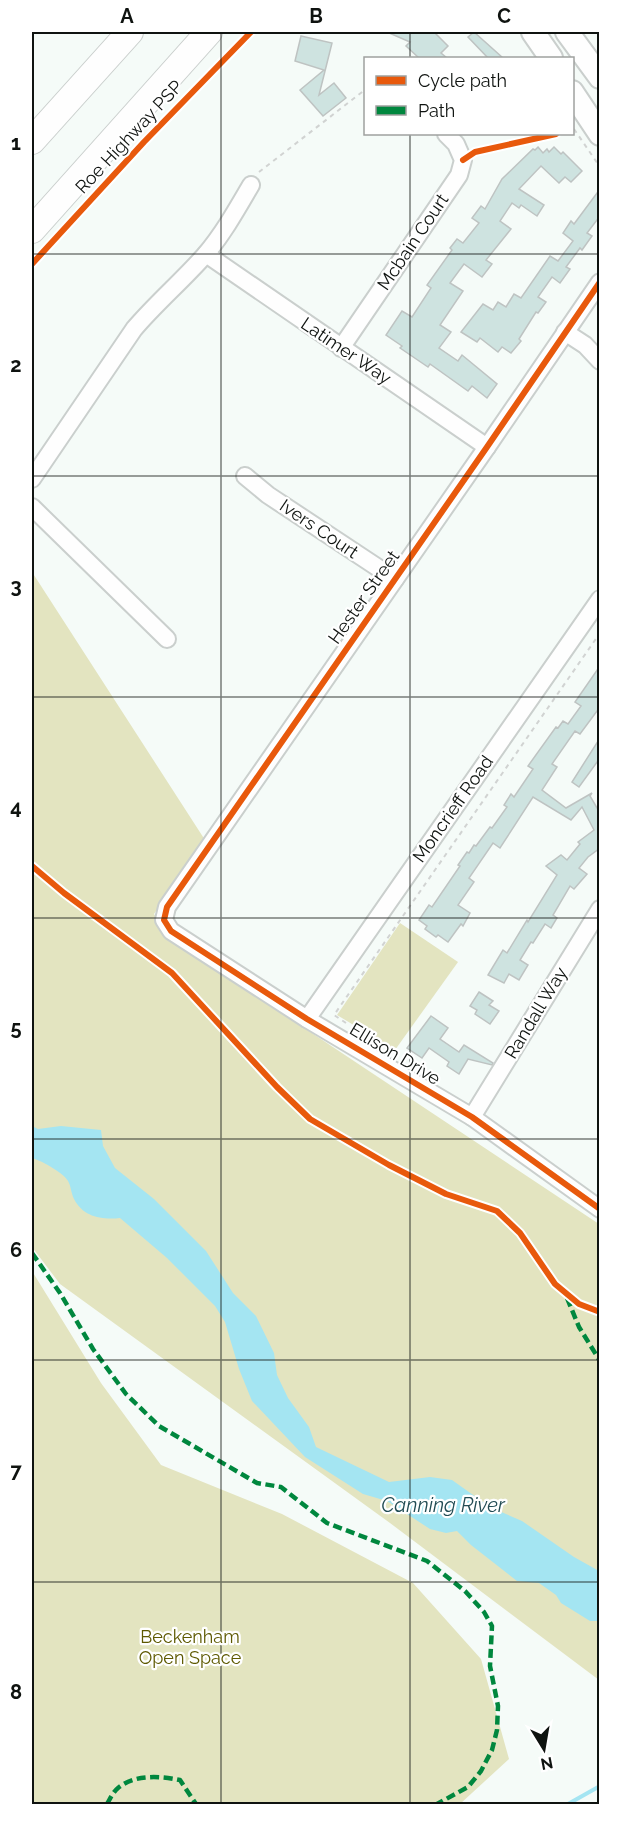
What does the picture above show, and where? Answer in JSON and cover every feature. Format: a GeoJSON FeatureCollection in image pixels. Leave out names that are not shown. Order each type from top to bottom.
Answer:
{"type":"FeatureCollection","features":[{"type":"Feature","properties":{"kind":"highway"},"geometry":{"type":"LineString","coordinates":[[32,141],[130,32]]}},
{"type":"Feature","properties":{"kind":"highway"},"geometry":{"type":"LineString","coordinates":[[32,230],[209,32]]}},
{"type":"Feature","properties":{"kind":"main road"},"geometry":{"type":"LineString","coordinates":[[533,32],[550,57]]}},
{"type":"Feature","properties":{"kind":"main road"},"geometry":{"type":"LineString","coordinates":[[567,32],[600,77]]}},
{"type":"Feature","properties":{"kind":"main road"},"geometry":{"type":"LineString","coordinates":[[574,94],[600,134]]}},
{"type":"Feature","properties":{"kind":"street","name":"Mcbain Court"},"geometry":{"type":"LineString","coordinates":[[340,348],[459,175],[463,160],[456,144],[447,135]]}},
{"type":"Feature","properties":{"kind":"street"},"geometry":{"type":"LineString","coordinates":[[32,479],[134,329],[206,254],[230,221],[251,185]]}},
{"type":"Feature","properties":{"kind":"street","name":"Latimer Way"},"geometry":{"type":"LineString","coordinates":[[206,254],[487,447]]}},
{"type":"Feature","properties":{"kind":"street","name":"Hester Street"},"geometry":{"type":"LineString","coordinates":[[171,931],[164,920],[167,907],[600,282]]}},
{"type":"Feature","properties":{"kind":"street"},"geometry":{"type":"LineString","coordinates":[[565,332],[585,345],[600,361]]}},
{"type":"Feature","properties":{"kind":"street","name":"Ivers Court"},"geometry":{"type":"LineString","coordinates":[[245,476],[268,495],[395,579]]}},
{"type":"Feature","properties":{"kind":"street"},"geometry":{"type":"LineString","coordinates":[[32,507],[167,639]]}},
{"type":"Feature","properties":{"kind":"street","name":"Moncrieff Road"},"geometry":{"type":"LineString","coordinates":[[307,1019],[600,599]]}},
{"type":"Feature","properties":{"kind":"street","name":"Randall Way"},"geometry":{"type":"LineString","coordinates":[[472,1117],[600,909]]}},
{"type":"Feature","properties":{"kind":"street","name":"Ellison Drive"},"geometry":{"type":"LineString","coordinates":[[171,931],[307,1019],[472,1117],[600,1209]]}},
{"type":"Feature","properties":{"kind":"path"},"geometry":{"type":"LineString","coordinates":[[251,185],[259,171],[364,91]]}},
{"type":"Feature","properties":{"kind":"path"},"geometry":{"type":"LineString","coordinates":[[574,129],[600,167]]}},
{"type":"Feature","properties":{"kind":"path"},"geometry":{"type":"LineString","coordinates":[[353,1028],[334,1015],[600,633]]}},
{"type":"Feature","properties":{"kind":"green space"},"geometry":{"type":"Polygon","coordinates":[[[32,572],[205,840],[154,914],[169,938],[599,1224],[599,1680],[390,1523],[60,1284],[32,1247],[32,572]]]}},
{"type":"Feature","properties":{"kind":"green space"},"geometry":{"type":"Polygon","coordinates":[[[400,923],[458,962],[395,1050],[337,1015],[400,923]]]}},
{"type":"Feature","properties":{"kind":"green space","name":"Beckenham Open Space"},"geometry":{"type":"Polygon","coordinates":[[[32,1271],[101,1383],[161,1465],[282,1514],[413,1583],[481,1659],[509,1759],[460,1804],[32,1804],[32,1271]]]}},
{"type":"Feature","properties":{"kind":"water","name":"Canning River"},"geometry":{"type":"Polygon","coordinates":[[[32,1126],[38,1129],[61,1126],[101,1130],[103,1146],[115,1168],[154,1199],[206,1251],[233,1293],[256,1316],[274,1353],[277,1375],[288,1398],[309,1427],[316,1447],[389,1482],[430,1477],[452,1480],[490,1507],[522,1521],[574,1557],[599,1571],[599,1621],[590,1621],[561,1603],[556,1595],[539,1583],[517,1581],[457,1531],[446,1533],[430,1529],[387,1501],[363,1494],[305,1457],[252,1401],[239,1369],[225,1322],[215,1306],[167,1258],[120,1218],[100,1218],[82,1210],[74,1199],[66,1178],[52,1167],[32,1158],[32,1126]]]}},
{"type":"Feature","properties":{"kind":"building"},"geometry":{"type":"Polygon","coordinates":[[[387,32],[434,32],[448,46],[441,53],[446,57],[418,57],[406,46],[410,42],[387,32]]]}},
{"type":"Feature","properties":{"kind":"building"},"geometry":{"type":"Polygon","coordinates":[[[474,32],[502,57],[487,57],[468,37],[474,32]]]}},
{"type":"Feature","properties":{"kind":"building"},"geometry":{"type":"Polygon","coordinates":[[[301,36],[332,43],[319,95],[334,83],[346,98],[323,116],[300,90],[324,70],[295,61],[301,36]]]}},
{"type":"Feature","properties":{"kind":"building"},"geometry":{"type":"Polygon","coordinates":[[[538,147],[543,153],[547,149],[549,152],[554,147],[561,154],[563,152],[582,171],[571,182],[565,177],[559,183],[541,166],[519,189],[544,205],[537,216],[521,205],[519,208],[512,203],[500,221],[511,229],[486,260],[492,264],[482,277],[464,264],[450,283],[463,291],[440,325],[451,332],[439,348],[458,361],[462,355],[497,384],[487,398],[472,386],[468,391],[430,364],[428,367],[400,348],[402,346],[386,335],[402,311],[412,317],[431,288],[427,285],[452,250],[450,248],[457,239],[463,243],[479,223],[472,218],[481,206],[485,209],[502,179],[533,149],[538,147]]]}},
{"type":"Feature","properties":{"kind":"building"},"geometry":{"type":"Polygon","coordinates":[[[600,189],[600,216],[587,233],[592,236],[566,267],[570,269],[560,283],[552,277],[538,297],[546,302],[538,313],[536,312],[519,339],[521,341],[511,353],[502,347],[498,352],[480,338],[477,342],[461,332],[483,304],[493,310],[498,302],[506,307],[514,294],[521,298],[550,256],[558,261],[573,241],[563,233],[571,221],[574,224],[600,189]]]}},
{"type":"Feature","properties":{"kind":"building"},"geometry":{"type":"Polygon","coordinates":[[[600,666],[600,707],[580,734],[575,731],[552,764],[557,767],[542,790],[566,808],[592,793],[590,796],[600,813],[600,848],[579,868],[587,874],[574,889],[570,886],[553,915],[557,918],[551,928],[545,924],[533,943],[531,942],[520,960],[528,965],[519,980],[509,974],[504,983],[488,975],[503,950],[507,953],[557,875],[546,866],[561,855],[567,860],[580,844],[578,842],[594,830],[582,807],[571,820],[533,797],[500,848],[493,843],[469,878],[474,882],[458,905],[470,913],[463,926],[461,924],[448,942],[425,929],[427,926],[419,920],[429,905],[432,907],[467,852],[469,853],[474,845],[476,846],[490,827],[492,828],[507,807],[504,805],[511,794],[514,797],[533,769],[528,766],[556,727],[558,728],[563,721],[568,724],[581,706],[575,702],[600,666]]]}},
{"type":"Feature","properties":{"kind":"building"},"geometry":{"type":"Polygon","coordinates":[[[600,738],[600,758],[579,787],[572,782],[600,738]]]}},
{"type":"Feature","properties":{"kind":"building"},"geometry":{"type":"Polygon","coordinates":[[[479,992],[493,1001],[489,1005],[499,1011],[490,1024],[475,1014],[477,1010],[470,1006],[479,992]]]}},
{"type":"Feature","properties":{"kind":"building"},"geometry":{"type":"Polygon","coordinates":[[[431,1016],[448,1028],[440,1039],[459,1052],[464,1045],[493,1063],[492,1065],[468,1059],[459,1074],[447,1066],[449,1062],[429,1048],[422,1058],[407,1048],[431,1016]]]}},
{"type":"Feature","properties":{"kind":"waterway"},"geometry":{"type":"LineString","coordinates":[[568,1804],[600,1786]]}},
{"type":"Feature","properties":{"kind":"marked path"},"geometry":{"type":"LineString","coordinates":[[32,1253],[60,1293],[93,1349],[126,1394],[159,1426],[257,1483],[281,1487],[327,1523],[427,1561],[465,1591],[484,1612],[492,1626],[490,1666],[498,1706],[497,1730],[492,1750],[481,1771],[468,1787],[437,1804]]}},
{"type":"Feature","properties":{"kind":"marked path"},"geometry":{"type":"LineString","coordinates":[[567,1298],[579,1327],[600,1361]]}},
{"type":"Feature","properties":{"kind":"marked path"},"geometry":{"type":"LineString","coordinates":[[107,1804],[115,1791],[125,1783],[140,1778],[156,1777],[180,1780],[196,1804]]}},
{"type":"Feature","properties":{"kind":"cycle path","name":"Roe Highway PSP"},"geometry":{"type":"LineString","coordinates":[[32,264],[144,142],[251,32]]}},
{"type":"Feature","properties":{"kind":"cycle path"},"geometry":{"type":"LineString","coordinates":[[463,160],[475,152],[552,135]]}},
{"type":"Feature","properties":{"kind":"cycle path"},"geometry":{"type":"LineString","coordinates":[[600,282],[167,907],[164,920],[171,931],[307,1019],[472,1117],[600,1209]]}},
{"type":"Feature","properties":{"kind":"cycle path"},"geometry":{"type":"LineString","coordinates":[[32,866],[64,893],[172,973],[277,1087],[310,1119],[389,1165],[446,1194],[497,1211],[520,1233],[555,1284],[579,1304],[600,1312]]}}]}
